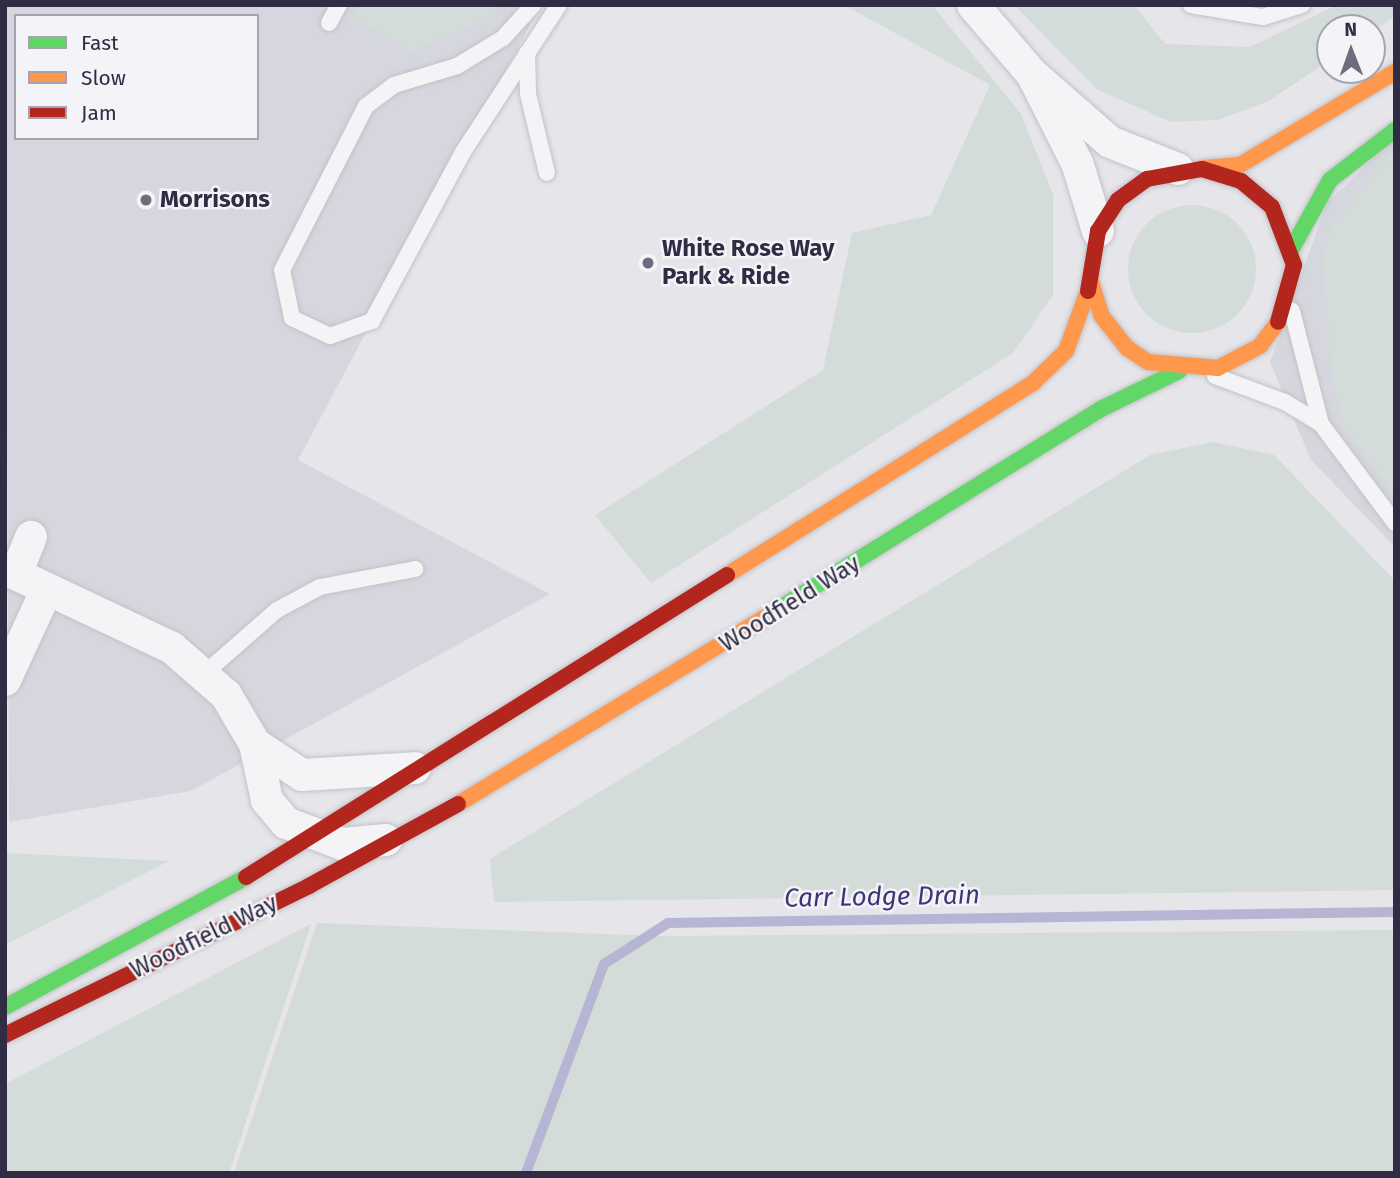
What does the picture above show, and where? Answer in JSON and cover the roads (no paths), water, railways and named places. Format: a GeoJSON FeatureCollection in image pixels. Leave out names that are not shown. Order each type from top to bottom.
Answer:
{"type":"FeatureCollection","features":[{"type":"Feature","properties":{"kind":"street"},"geometry":{"type":"LineString","coordinates":[[973,5],[1032,74],[1110,142],[1190,169],[1241,181],[1272,208],[1291,250]]}},
{"type":"Feature","properties":{"kind":"street"},"geometry":{"type":"LineString","coordinates":[[1395,72],[1240,165],[1190,169],[1147,179],[1118,200],[1098,231],[1090,278],[1101,315],[1126,348],[1179,371],[1218,369],[1260,346],[1284,313],[1291,250],[1330,180],[1395,130]]}},
{"type":"Feature","properties":{"kind":"street"},"geometry":{"type":"LineString","coordinates":[[1032,74],[1078,165],[1098,231]]}},
{"type":"Feature","properties":{"kind":"street","name":"Woodfield Way"},"geometry":{"type":"LineString","coordinates":[[5,1007],[309,836],[1033,383],[1066,351],[1085,312],[1090,278]]}},
{"type":"Feature","properties":{"kind":"street","name":"Woodfield Way"},"geometry":{"type":"LineString","coordinates":[[5,1035],[401,835],[760,623],[1103,408],[1179,371]]}},
{"type":"Feature","properties":{"kind":"street"},"geometry":{"type":"LineString","coordinates":[[11,572],[31,537]]}},
{"type":"Feature","properties":{"kind":"street","name":"Woodfield Way"},"geometry":{"type":"LineString","coordinates":[[11,572],[172,648],[205,673],[239,712],[255,744],[267,800],[286,823],[309,836],[359,844],[401,835]]}},
{"type":"Feature","properties":{"kind":"street"},"geometry":{"type":"LineString","coordinates":[[5,680],[47,589]]}},
{"type":"Feature","properties":{"kind":"street","name":"Woodfield Way"},"geometry":{"type":"LineString","coordinates":[[255,744],[302,775],[415,768]]}},
{"type":"Feature","properties":{"kind":"lane"},"geometry":{"type":"LineString","coordinates":[[329,23],[339,5]]}},
{"type":"Feature","properties":{"kind":"lane"},"geometry":{"type":"LineString","coordinates":[[533,5],[503,38],[457,66],[394,85],[366,106],[282,270],[292,318],[330,335],[372,321],[463,152],[559,5]]}},
{"type":"Feature","properties":{"kind":"lane"},"geometry":{"type":"LineString","coordinates":[[1191,5],[1263,17],[1302,5]]}},
{"type":"Feature","properties":{"kind":"lane"},"geometry":{"type":"LineString","coordinates":[[527,53],[528,94],[547,173]]}},
{"type":"Feature","properties":{"kind":"lane"},"geometry":{"type":"LineString","coordinates":[[1288,295],[1321,424]]}},
{"type":"Feature","properties":{"kind":"lane"},"geometry":{"type":"LineString","coordinates":[[1196,370],[1285,402],[1321,424],[1395,523]]}},
{"type":"Feature","properties":{"kind":"lane"},"geometry":{"type":"LineString","coordinates":[[205,673],[277,610],[320,587],[415,569]]}},
{"type":"Feature","properties":{"kind":"waterway","name":"Carr Lodge Drain"},"geometry":{"type":"LineString","coordinates":[[526,1173],[604,964],[668,923],[1395,912]]}},
{"type":"Feature","properties":{"kind":"place","name":"Morrisons"},"geometry":{"type":"Point","coordinates":[146,200]}},
{"type":"Feature","properties":{"kind":"place","name":"White Rose Way Park & Ride"},"geometry":{"type":"Point","coordinates":[648,263]}}]}
